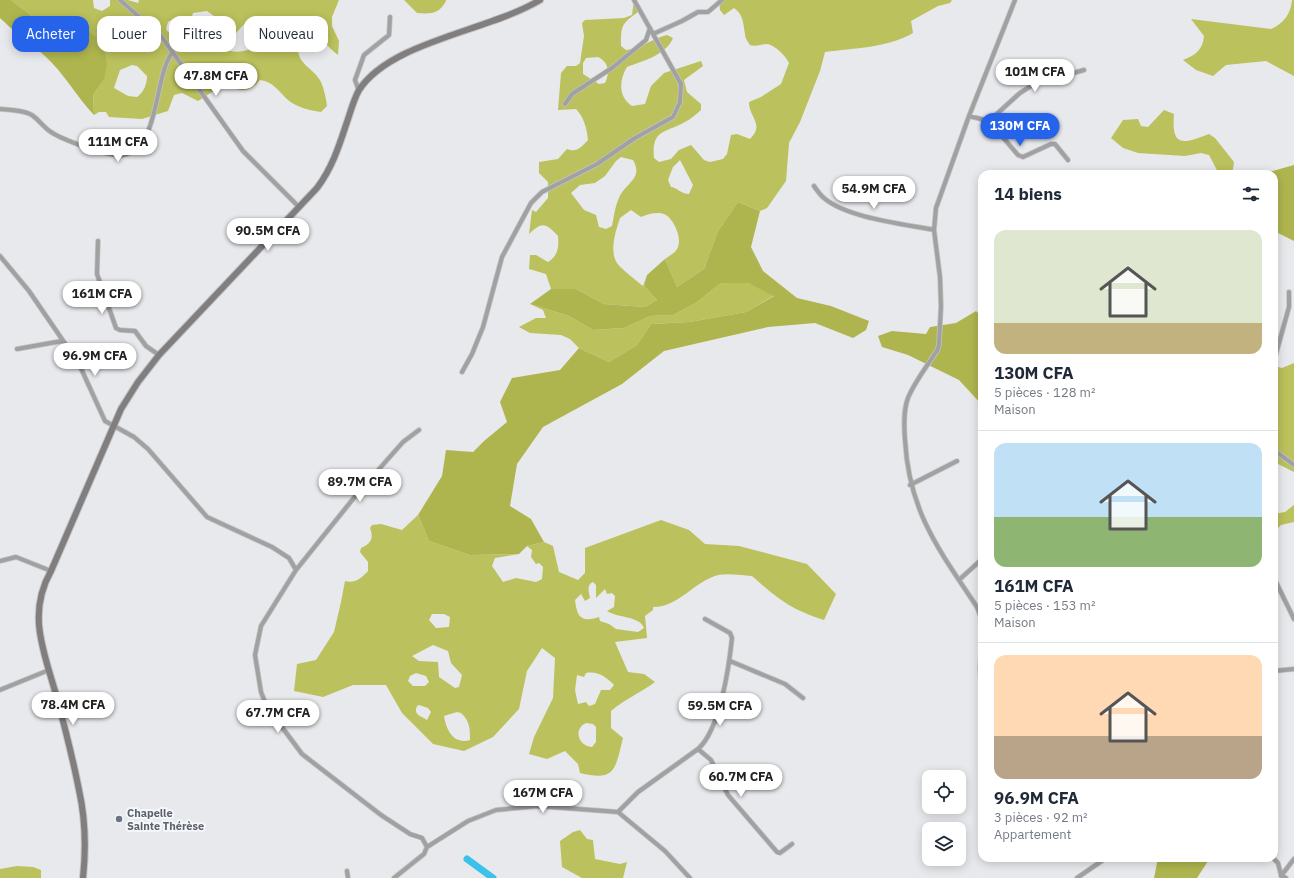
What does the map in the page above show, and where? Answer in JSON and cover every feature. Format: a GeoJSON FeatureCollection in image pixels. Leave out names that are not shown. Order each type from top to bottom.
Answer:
{"type":"FeatureCollection","features":[{"type":"Feature","properties":{"kind":"main road"},"geometry":{"type":"LineString","coordinates":[[83,878],[82,814],[80,792],[40,638],[39,621],[42,591],[52,571],[112,426],[131,392],[159,355],[317,188],[331,167],[359,91],[375,72],[396,58],[514,13],[540,0]]}},
{"type":"Feature","properties":{"kind":"street"},"geometry":{"type":"LineString","coordinates":[[120,0],[158,33],[187,75],[212,106],[242,151],[299,207]]}},
{"type":"Feature","properties":{"kind":"street"},"geometry":{"type":"LineString","coordinates":[[462,372],[484,327],[502,256],[531,203],[542,192],[597,164],[635,138],[668,120],[677,112],[681,95],[681,84],[634,0]]}},
{"type":"Feature","properties":{"kind":"street"},"geometry":{"type":"LineString","coordinates":[[653,34],[698,12],[708,12],[722,0]]}},
{"type":"Feature","properties":{"kind":"street"},"geometry":{"type":"LineString","coordinates":[[978,610],[927,529],[910,485],[905,448],[905,409],[912,390],[938,349],[939,344],[940,284],[934,230],[936,208],[969,116],[1016,0]]}},
{"type":"Feature","properties":{"kind":"street"},"geometry":{"type":"LineString","coordinates":[[359,91],[355,80],[361,62],[366,52],[389,35],[390,17]]}},
{"type":"Feature","properties":{"kind":"street"},"geometry":{"type":"LineString","coordinates":[[565,104],[572,94],[612,68],[646,40],[650,28]]}},
{"type":"Feature","properties":{"kind":"street"},"geometry":{"type":"LineString","coordinates":[[0,109],[28,114],[50,132],[110,155],[129,153],[140,145],[147,131],[157,105],[166,64],[172,53]]}},
{"type":"Feature","properties":{"kind":"street"},"geometry":{"type":"LineString","coordinates":[[989,121],[1020,93],[1034,84],[1084,70]]}},
{"type":"Feature","properties":{"kind":"street"},"geometry":{"type":"LineString","coordinates":[[969,116],[989,121],[1018,155],[1023,157],[1051,144],[1055,144],[1068,160]]}},
{"type":"Feature","properties":{"kind":"street"},"geometry":{"type":"LineString","coordinates":[[814,186],[824,198],[836,205],[861,215],[934,230]]}},
{"type":"Feature","properties":{"kind":"street"},"geometry":{"type":"LineString","coordinates":[[98,241],[96,274],[116,328],[120,330],[135,331],[146,346],[159,355]]}},
{"type":"Feature","properties":{"kind":"street"},"geometry":{"type":"LineString","coordinates":[[0,256],[29,291],[86,376],[103,418],[112,426],[134,437],[152,453],[207,517],[272,547],[289,558],[296,570]]}},
{"type":"Feature","properties":{"kind":"street"},"geometry":{"type":"LineString","coordinates":[[1278,347],[1289,307],[1289,292]]}},
{"type":"Feature","properties":{"kind":"street"},"geometry":{"type":"LineString","coordinates":[[17,349],[62,341]]}},
{"type":"Feature","properties":{"kind":"street"},"geometry":{"type":"LineString","coordinates":[[418,430],[403,442],[357,494],[296,570],[259,630],[256,648],[256,663],[261,692],[267,707],[302,754],[381,815],[410,834],[422,838],[427,847]]}},
{"type":"Feature","properties":{"kind":"street"},"geometry":{"type":"LineString","coordinates":[[1278,453],[1294,464]]}},
{"type":"Feature","properties":{"kind":"street"},"geometry":{"type":"LineString","coordinates":[[910,485],[957,461]]}},
{"type":"Feature","properties":{"kind":"street"},"geometry":{"type":"LineString","coordinates":[[0,561],[16,557],[52,571]]}},
{"type":"Feature","properties":{"kind":"street"},"geometry":{"type":"LineString","coordinates":[[959,580],[978,563]]}},
{"type":"Feature","properties":{"kind":"street"},"geometry":{"type":"LineString","coordinates":[[1278,586],[1294,620]]}},
{"type":"Feature","properties":{"kind":"street"},"geometry":{"type":"LineString","coordinates":[[618,812],[638,792],[698,749],[706,741],[711,730],[727,679],[730,661],[731,635],[705,619]]}},
{"type":"Feature","properties":{"kind":"street"},"geometry":{"type":"LineString","coordinates":[[730,661],[785,684],[803,698]]}},
{"type":"Feature","properties":{"kind":"street"},"geometry":{"type":"LineString","coordinates":[[1278,671],[1294,669]]}},
{"type":"Feature","properties":{"kind":"street"},"geometry":{"type":"LineString","coordinates":[[0,690],[49,670]]}},
{"type":"Feature","properties":{"kind":"street"},"geometry":{"type":"LineString","coordinates":[[698,749],[711,760],[728,795],[777,852],[780,854],[792,844]]}},
{"type":"Feature","properties":{"kind":"street"},"geometry":{"type":"LineString","coordinates":[[394,878],[424,854],[427,847],[468,821],[496,810],[538,806],[618,812],[665,851],[690,878]]}},
{"type":"Feature","properties":{"kind":"street"},"geometry":{"type":"LineString","coordinates":[[1283,877],[1294,859]]}},
{"type":"Feature","properties":{"kind":"street"},"geometry":{"type":"LineString","coordinates":[[1077,878],[1100,862]]}},
{"type":"Feature","properties":{"kind":"street"},"geometry":{"type":"LineString","coordinates":[[1277,862],[1283,877]]}},
{"type":"Feature","properties":{"kind":"street"},"geometry":{"type":"LineString","coordinates":[[347,871],[348,878]]}},
{"type":"Feature","properties":{"kind":"green space"},"geometry":{"type":"Polygon","coordinates":[[[0,0],[11,0],[32,16],[12,16],[12,29],[0,18],[0,0]]]}},
{"type":"Feature","properties":{"kind":"green space"},"geometry":{"type":"Polygon","coordinates":[[[11,0],[93,0],[94,8],[102,11],[110,6],[110,0],[128,0],[138,3],[139,0],[339,0],[332,17],[332,26],[339,41],[338,55],[328,46],[328,16],[244,16],[244,24],[236,33],[236,16],[214,16],[207,11],[193,13],[192,16],[169,16],[169,21],[166,29],[169,32],[169,52],[298,52],[300,58],[321,82],[327,106],[321,112],[296,105],[288,100],[276,87],[260,80],[247,90],[220,88],[198,101],[182,93],[174,95],[168,111],[142,119],[109,117],[106,112],[99,112],[94,115],[93,95],[104,80],[89,44],[89,16],[32,16],[11,0]],[[132,65],[120,70],[114,88],[128,96],[137,97],[145,88],[147,76],[137,66],[132,65]]]}},
{"type":"Feature","properties":{"kind":"green space"},"geometry":{"type":"Polygon","coordinates":[[[404,0],[446,1],[437,11],[430,13],[417,13],[404,0]]]}},
{"type":"Feature","properties":{"kind":"green space"},"geometry":{"type":"Polygon","coordinates":[[[634,0],[637,0],[638,12],[625,23],[621,34],[621,46],[626,50],[637,48],[657,38],[667,35],[673,38],[670,44],[660,53],[647,60],[627,67],[622,77],[621,88],[624,98],[632,106],[645,104],[651,86],[664,73],[701,61],[703,66],[684,80],[687,92],[701,104],[701,110],[687,121],[661,133],[657,137],[654,149],[654,158],[659,162],[671,159],[679,150],[691,145],[704,160],[710,162],[723,159],[727,154],[731,135],[737,134],[750,139],[754,134],[756,125],[749,102],[761,97],[781,84],[789,63],[780,51],[773,46],[767,44],[754,46],[750,45],[746,37],[740,14],[734,8],[724,15],[720,10],[719,0],[952,0],[950,3],[938,6],[911,21],[913,33],[903,38],[870,47],[825,52],[820,71],[800,122],[789,143],[786,181],[767,208],[760,211],[738,202],[718,231],[704,269],[677,287],[665,259],[675,252],[679,245],[677,230],[669,217],[660,213],[654,213],[641,217],[631,210],[620,218],[613,247],[615,258],[621,268],[643,286],[647,275],[644,286],[657,300],[645,307],[604,304],[576,289],[551,289],[546,274],[529,269],[530,255],[536,255],[548,262],[556,254],[558,244],[558,236],[547,226],[541,225],[529,234],[532,210],[536,212],[548,198],[548,182],[539,173],[539,162],[558,159],[567,149],[576,150],[588,140],[585,123],[576,109],[558,110],[561,73],[567,66],[576,66],[580,63],[584,36],[582,23],[585,20],[624,18],[632,15],[634,0]],[[598,57],[586,58],[583,63],[583,74],[599,84],[605,83],[608,75],[608,68],[602,59],[598,57]],[[621,157],[616,161],[605,176],[595,183],[580,185],[571,193],[584,210],[596,215],[599,227],[606,229],[612,226],[619,198],[635,176],[636,172],[636,166],[633,160],[621,157]],[[680,160],[673,167],[668,180],[671,187],[689,194],[693,185],[680,160]]]}},
{"type":"Feature","properties":{"kind":"green space"},"geometry":{"type":"Polygon","coordinates":[[[1292,0],[1294,0],[1294,76],[1266,61],[1226,65],[1213,76],[1196,70],[1183,60],[1192,56],[1198,51],[1202,45],[1204,36],[1191,19],[1271,29],[1286,18],[1290,10],[1292,0]]]}},
{"type":"Feature","properties":{"kind":"green space"},"geometry":{"type":"Polygon","coordinates":[[[89,32],[97,38],[97,52],[105,52],[107,64],[104,80],[93,95],[94,115],[81,100],[52,63],[40,52],[89,52],[89,32]]]}},
{"type":"Feature","properties":{"kind":"green space"},"geometry":{"type":"Polygon","coordinates":[[[1164,110],[1174,114],[1175,133],[1177,138],[1186,141],[1209,134],[1215,138],[1234,162],[1233,169],[1217,170],[1209,155],[1201,153],[1185,156],[1138,153],[1123,148],[1111,138],[1123,120],[1138,119],[1141,126],[1148,127],[1164,110]]]}},
{"type":"Feature","properties":{"kind":"green space"},"geometry":{"type":"Polygon","coordinates":[[[1294,165],[1294,241],[1278,233],[1278,170],[1276,170],[1294,165]]]}},
{"type":"Feature","properties":{"kind":"green space"},"geometry":{"type":"Polygon","coordinates":[[[738,202],[760,211],[751,247],[763,271],[797,298],[831,306],[869,321],[866,330],[853,338],[815,323],[768,327],[664,351],[622,384],[543,427],[517,464],[510,506],[531,519],[544,542],[527,546],[519,554],[470,555],[429,541],[418,515],[442,476],[446,450],[473,452],[507,422],[500,402],[512,378],[560,370],[579,348],[609,362],[637,345],[651,324],[689,322],[746,312],[774,296],[748,283],[721,283],[696,303],[673,315],[650,316],[624,328],[593,330],[569,316],[530,304],[551,289],[576,289],[604,304],[645,307],[657,300],[644,286],[647,275],[665,259],[677,287],[704,269],[718,231],[738,202]]]}},
{"type":"Feature","properties":{"kind":"green space"},"geometry":{"type":"Polygon","coordinates":[[[721,283],[748,283],[775,295],[746,312],[689,322],[651,324],[637,345],[609,362],[579,348],[570,339],[561,335],[530,333],[519,327],[536,318],[546,318],[543,310],[530,304],[569,316],[593,330],[624,328],[650,316],[673,315],[696,303],[721,283]]]}},
{"type":"Feature","properties":{"kind":"green space"},"geometry":{"type":"Polygon","coordinates":[[[976,311],[978,313],[978,401],[959,380],[908,355],[882,347],[878,336],[892,331],[926,334],[930,327],[956,323],[976,311]]]}},
{"type":"Feature","properties":{"kind":"green space"},"geometry":{"type":"Polygon","coordinates":[[[1294,363],[1294,472],[1278,464],[1278,367],[1282,368],[1294,363]]]}},
{"type":"Feature","properties":{"kind":"green space"},"geometry":{"type":"Polygon","coordinates":[[[1294,505],[1294,522],[1281,525],[1278,528],[1278,513],[1285,512],[1294,505]]]}},
{"type":"Feature","properties":{"kind":"green space"},"geometry":{"type":"Polygon","coordinates":[[[418,515],[429,541],[470,555],[519,554],[495,558],[492,566],[503,582],[516,578],[536,582],[542,579],[543,567],[539,563],[536,564],[531,557],[532,550],[527,546],[544,542],[553,546],[559,572],[578,580],[585,573],[585,548],[661,520],[689,530],[705,544],[739,546],[807,564],[836,594],[824,620],[793,607],[769,591],[752,576],[722,574],[709,578],[671,603],[653,607],[653,610],[645,616],[647,638],[615,642],[628,672],[644,674],[655,682],[611,711],[611,728],[623,738],[618,758],[612,770],[607,774],[601,776],[592,775],[580,773],[578,764],[565,751],[547,759],[529,754],[534,737],[553,698],[555,658],[542,648],[527,671],[519,709],[493,737],[464,751],[433,744],[402,713],[386,685],[353,685],[323,697],[294,691],[297,664],[316,660],[334,632],[345,581],[352,582],[358,580],[368,571],[368,562],[360,552],[361,548],[372,538],[370,528],[372,525],[381,524],[402,530],[418,515]],[[593,582],[589,585],[588,589],[590,598],[585,601],[581,594],[575,600],[577,611],[581,617],[584,619],[593,619],[599,617],[600,621],[609,624],[616,629],[638,632],[644,628],[638,621],[607,611],[614,607],[615,596],[612,593],[607,594],[605,589],[596,598],[596,585],[593,582]],[[432,614],[429,620],[436,628],[449,627],[450,617],[444,614],[432,614]],[[433,645],[412,656],[419,661],[438,662],[439,677],[455,688],[459,687],[462,675],[451,663],[448,651],[433,645]],[[416,673],[410,676],[408,681],[413,686],[425,686],[429,682],[426,676],[416,673]],[[586,673],[584,677],[577,675],[575,690],[578,704],[586,702],[589,706],[595,704],[601,690],[610,690],[614,685],[605,677],[598,674],[586,673]],[[419,705],[416,709],[418,715],[427,720],[431,712],[428,708],[419,705]],[[457,712],[444,716],[451,735],[455,738],[464,741],[470,740],[470,729],[468,722],[461,713],[457,712]],[[586,723],[579,729],[579,737],[583,744],[592,747],[596,742],[596,727],[593,724],[586,723]]]}},
{"type":"Feature","properties":{"kind":"green space"},"geometry":{"type":"Polygon","coordinates":[[[580,830],[587,839],[593,840],[595,859],[620,864],[627,862],[623,878],[582,878],[562,867],[560,841],[573,832],[580,830]]]}},
{"type":"Feature","properties":{"kind":"green space"},"geometry":{"type":"Polygon","coordinates":[[[1157,862],[1207,862],[1197,878],[1154,878],[1157,862]]]}},
{"type":"Feature","properties":{"kind":"green space"},"geometry":{"type":"Polygon","coordinates":[[[17,866],[33,867],[41,870],[41,878],[0,878],[0,869],[17,866]]]}},
{"type":"Feature","properties":{"kind":"waterway"},"geometry":{"type":"LineString","coordinates":[[467,859],[493,878]]}},
{"type":"Feature","properties":{"kind":"place","name":"Chapelle Sainte Thérèse"},"geometry":{"type":"Point","coordinates":[119,819]}}]}
